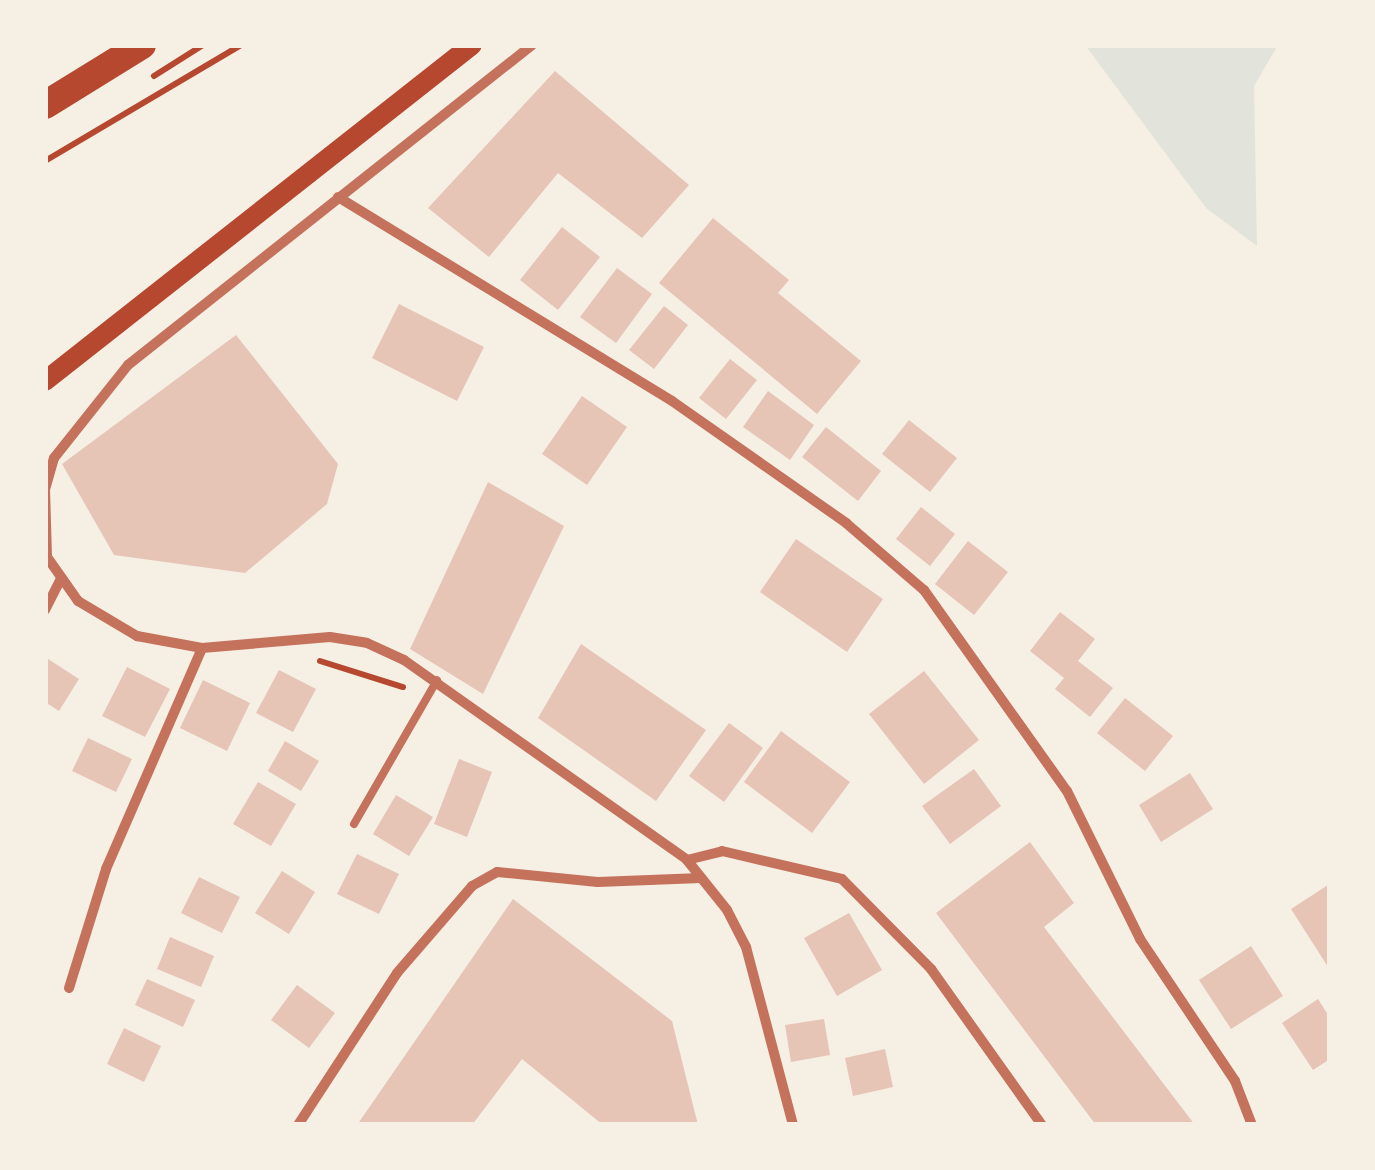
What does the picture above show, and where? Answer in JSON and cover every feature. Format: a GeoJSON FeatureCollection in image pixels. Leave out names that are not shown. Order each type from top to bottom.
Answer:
{"type":"FeatureCollection","features":[{"type":"Feature","properties":{"kind":"highway"},"geometry":{"type":"LineString","coordinates":[[45,105],[142,45]]}},
{"type":"Feature","properties":{"kind":"main road"},"geometry":{"type":"LineString","coordinates":[[45,381],[472,45]]}},
{"type":"Feature","properties":{"kind":"street"},"geometry":{"type":"LineString","coordinates":[[532,45],[128,366],[54,458],[45,488],[47,557],[60,581],[78,601],[137,636],[202,648],[330,637],[367,643],[436,680],[687,860],[746,947],[793,1125]]}},
{"type":"Feature","properties":{"kind":"street"},"geometry":{"type":"LineString","coordinates":[[338,197],[672,401],[846,523],[924,590],[1067,792],[1140,938],[1235,1081],[1252,1125]]}},
{"type":"Feature","properties":{"kind":"street"},"geometry":{"type":"LineString","coordinates":[[45,610],[60,581]]}},
{"type":"Feature","properties":{"kind":"street"},"geometry":{"type":"LineString","coordinates":[[70,988],[106,869],[202,648]]}},
{"type":"Feature","properties":{"kind":"street"},"geometry":{"type":"LineString","coordinates":[[687,860],[722,851],[842,880],[931,969],[1042,1125]]}},
{"type":"Feature","properties":{"kind":"street"},"geometry":{"type":"LineString","coordinates":[[298,1125],[397,973],[472,886],[497,872],[598,882],[701,878]]}},
{"type":"Feature","properties":{"kind":"lane"},"geometry":{"type":"LineString","coordinates":[[354,824],[436,680]]}},
{"type":"Feature","properties":{"kind":"path"},"geometry":{"type":"LineString","coordinates":[[45,161],[242,45]]}},
{"type":"Feature","properties":{"kind":"path"},"geometry":{"type":"LineString","coordinates":[[314,660],[428,696]]}},
{"type":"Feature","properties":{"kind":"shaded area"},"geometry":{"type":"Polygon","coordinates":[[[1085,45],[1278,45],[1254,86],[1257,246],[1206,208],[1085,45]]]}},
{"type":"Feature","properties":{"kind":"building"},"geometry":{"type":"Polygon","coordinates":[[[555,71],[689,185],[642,238],[558,173],[489,257],[428,208],[555,71]]]}},
{"type":"Feature","properties":{"kind":"building"},"geometry":{"type":"Polygon","coordinates":[[[713,218],[789,280],[778,293],[861,361],[817,414],[659,283],[713,218]]]}},
{"type":"Feature","properties":{"kind":"building"},"geometry":{"type":"Polygon","coordinates":[[[562,227],[600,257],[558,310],[520,280],[562,227]]]}},
{"type":"Feature","properties":{"kind":"building"},"geometry":{"type":"Polygon","coordinates":[[[617,268],[652,294],[616,343],[580,317],[617,268]]]}},
{"type":"Feature","properties":{"kind":"building"},"geometry":{"type":"Polygon","coordinates":[[[399,304],[484,347],[457,401],[372,358],[399,304]]]}},
{"type":"Feature","properties":{"kind":"building"},"geometry":{"type":"Polygon","coordinates":[[[664,306],[688,325],[654,369],[629,350],[664,306]]]}},
{"type":"Feature","properties":{"kind":"building"},"geometry":{"type":"Polygon","coordinates":[[[236,335],[338,464],[327,504],[245,573],[114,555],[62,464],[236,335]]]}},
{"type":"Feature","properties":{"kind":"building"},"geometry":{"type":"Polygon","coordinates":[[[730,359],[757,380],[726,419],[699,398],[730,359]]]}},
{"type":"Feature","properties":{"kind":"building"},"geometry":{"type":"Polygon","coordinates":[[[768,391],[814,425],[790,460],[743,427],[768,391]]]}},
{"type":"Feature","properties":{"kind":"building"},"geometry":{"type":"Polygon","coordinates":[[[582,396],[627,427],[587,485],[542,454],[582,396]]]}},
{"type":"Feature","properties":{"kind":"building"},"geometry":{"type":"Polygon","coordinates":[[[909,420],[957,458],[930,492],[882,454],[909,420]]]}},
{"type":"Feature","properties":{"kind":"building"},"geometry":{"type":"Polygon","coordinates":[[[826,427],[881,471],[858,501],[802,457],[826,427]]]}},
{"type":"Feature","properties":{"kind":"building"},"geometry":{"type":"Polygon","coordinates":[[[488,482],[564,526],[483,694],[410,649],[488,482]]]}},
{"type":"Feature","properties":{"kind":"building"},"geometry":{"type":"Polygon","coordinates":[[[921,507],[955,534],[930,566],[896,539],[921,507]]]}},
{"type":"Feature","properties":{"kind":"building"},"geometry":{"type":"Polygon","coordinates":[[[796,539],[883,599],[847,652],[760,592],[796,539]]]}},
{"type":"Feature","properties":{"kind":"building"},"geometry":{"type":"Polygon","coordinates":[[[968,541],[1008,572],[974,615],[935,584],[968,541]]]}},
{"type":"Feature","properties":{"kind":"building"},"geometry":{"type":"Polygon","coordinates":[[[1060,612],[1095,639],[1078,661],[1113,688],[1090,717],[1055,689],[1064,678],[1030,651],[1060,612]]]}},
{"type":"Feature","properties":{"kind":"building"},"geometry":{"type":"Polygon","coordinates":[[[581,644],[706,730],[656,801],[538,718],[581,644]]]}},
{"type":"Feature","properties":{"kind":"building"},"geometry":{"type":"Polygon","coordinates":[[[45,657],[79,679],[59,711],[45,702],[45,657]]]}},
{"type":"Feature","properties":{"kind":"building"},"geometry":{"type":"Polygon","coordinates":[[[127,667],[170,689],[145,737],[102,716],[127,667]]]}},
{"type":"Feature","properties":{"kind":"building"},"geometry":{"type":"Polygon","coordinates":[[[279,670],[316,689],[293,732],[256,713],[279,670]]]}},
{"type":"Feature","properties":{"kind":"building"},"geometry":{"type":"Polygon","coordinates":[[[924,671],[979,740],[924,784],[869,714],[924,671]]]}},
{"type":"Feature","properties":{"kind":"building"},"geometry":{"type":"Polygon","coordinates":[[[203,680],[250,703],[227,751],[180,728],[203,680]]]}},
{"type":"Feature","properties":{"kind":"building"},"geometry":{"type":"Polygon","coordinates":[[[1125,698],[1173,736],[1145,771],[1097,733],[1125,698]]]}},
{"type":"Feature","properties":{"kind":"building"},"geometry":{"type":"Polygon","coordinates":[[[729,723],[763,748],[724,802],[689,776],[729,723]]]}},
{"type":"Feature","properties":{"kind":"building"},"geometry":{"type":"Polygon","coordinates":[[[781,731],[850,782],[812,833],[744,782],[781,731]]]}},
{"type":"Feature","properties":{"kind":"building"},"geometry":{"type":"Polygon","coordinates":[[[88,738],[132,759],[116,792],[72,771],[88,738]]]}},
{"type":"Feature","properties":{"kind":"building"},"geometry":{"type":"Polygon","coordinates":[[[285,741],[319,761],[301,791],[268,771],[285,741]]]}},
{"type":"Feature","properties":{"kind":"building"},"geometry":{"type":"Polygon","coordinates":[[[459,759],[492,772],[467,837],[434,824],[459,759]]]}},
{"type":"Feature","properties":{"kind":"building"},"geometry":{"type":"Polygon","coordinates":[[[974,769],[1001,806],[950,844],[922,806],[974,769]]]}},
{"type":"Feature","properties":{"kind":"building"},"geometry":{"type":"Polygon","coordinates":[[[1190,773],[1213,809],[1161,842],[1139,805],[1190,773]]]}},
{"type":"Feature","properties":{"kind":"building"},"geometry":{"type":"Polygon","coordinates":[[[258,782],[296,804],[271,846],[233,824],[258,782]]]}},
{"type":"Feature","properties":{"kind":"building"},"geometry":{"type":"Polygon","coordinates":[[[396,795],[433,817],[409,856],[373,834],[396,795]]]}},
{"type":"Feature","properties":{"kind":"building"},"geometry":{"type":"Polygon","coordinates":[[[1030,842],[1074,903],[1044,927],[1195,1125],[1096,1125],[936,913],[1030,842]]]}},
{"type":"Feature","properties":{"kind":"building"},"geometry":{"type":"Polygon","coordinates":[[[357,854],[399,874],[379,914],[337,894],[357,854]]]}},
{"type":"Feature","properties":{"kind":"building"},"geometry":{"type":"Polygon","coordinates":[[[282,871],[315,892],[289,934],[255,913],[282,871]]]}},
{"type":"Feature","properties":{"kind":"building"},"geometry":{"type":"Polygon","coordinates":[[[199,877],[240,897],[222,933],[181,913],[199,877]]]}},
{"type":"Feature","properties":{"kind":"building"},"geometry":{"type":"Polygon","coordinates":[[[1328,885],[1330,889],[1330,970],[1291,909],[1328,885]]]}},
{"type":"Feature","properties":{"kind":"building"},"geometry":{"type":"Polygon","coordinates":[[[513,899],[672,1021],[698,1125],[603,1125],[522,1059],[472,1125],[357,1125],[513,899]]]}},
{"type":"Feature","properties":{"kind":"building"},"geometry":{"type":"Polygon","coordinates":[[[849,913],[882,970],[837,996],[804,938],[849,913]]]}},
{"type":"Feature","properties":{"kind":"building"},"geometry":{"type":"Polygon","coordinates":[[[170,937],[214,956],[201,987],[157,969],[170,937]]]}},
{"type":"Feature","properties":{"kind":"building"},"geometry":{"type":"Polygon","coordinates":[[[1251,946],[1283,996],[1231,1029],[1199,980],[1251,946]]]}},
{"type":"Feature","properties":{"kind":"building"},"geometry":{"type":"Polygon","coordinates":[[[147,979],[195,1000],[183,1027],[135,1005],[147,979]]]}},
{"type":"Feature","properties":{"kind":"building"},"geometry":{"type":"Polygon","coordinates":[[[297,985],[335,1013],[309,1048],[271,1020],[297,985]]]}},
{"type":"Feature","properties":{"kind":"building"},"geometry":{"type":"Polygon","coordinates":[[[1318,999],[1330,1018],[1330,1059],[1313,1070],[1282,1023],[1318,999]]]}},
{"type":"Feature","properties":{"kind":"building"},"geometry":{"type":"Polygon","coordinates":[[[824,1019],[830,1055],[791,1062],[785,1025],[824,1019]]]}},
{"type":"Feature","properties":{"kind":"building"},"geometry":{"type":"Polygon","coordinates":[[[124,1028],[161,1046],[144,1082],[107,1064],[124,1028]]]}},
{"type":"Feature","properties":{"kind":"building"},"geometry":{"type":"Polygon","coordinates":[[[885,1049],[893,1087],[853,1096],[845,1058],[885,1049]]]}}]}
